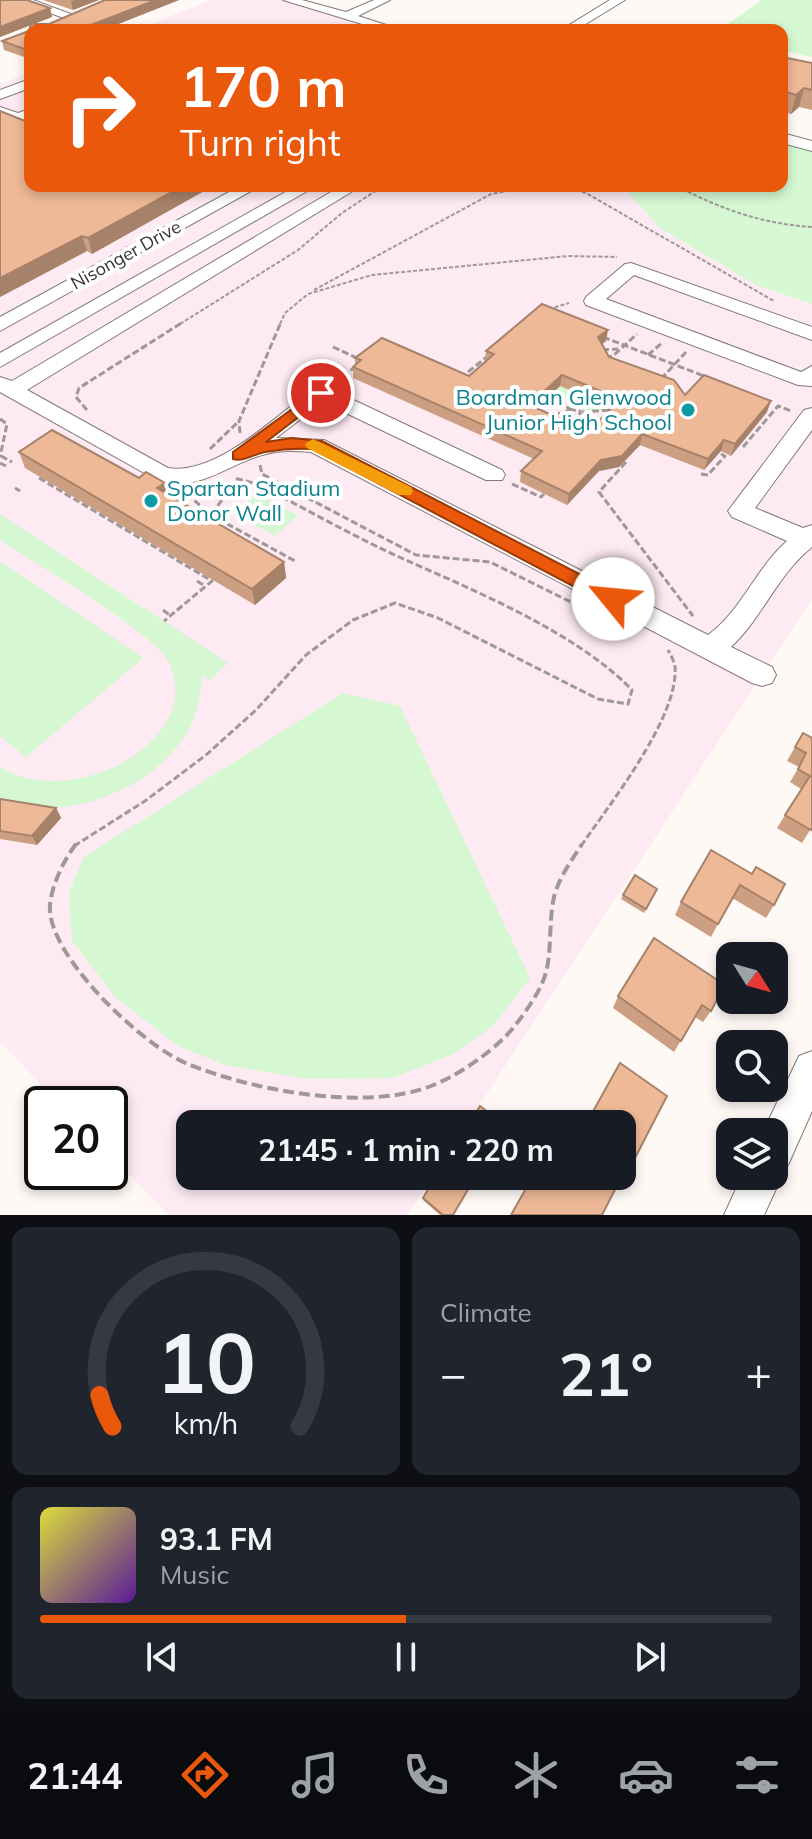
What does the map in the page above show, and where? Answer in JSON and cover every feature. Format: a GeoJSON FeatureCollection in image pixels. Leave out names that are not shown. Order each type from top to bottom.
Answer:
{"type":"FeatureCollection","features":[{"type":"Feature","properties":{"kind":"street"},"geometry":{"type":"LineString","coordinates":[[21,0],[77,16],[55,24]]}},
{"type":"Feature","properties":{"kind":"street"},"geometry":{"type":"LineString","coordinates":[[289,0],[346,16],[362,24]]}},
{"type":"Feature","properties":{"kind":"street"},"geometry":{"type":"LineString","coordinates":[[327,24],[384,0]]}},
{"type":"Feature","properties":{"kind":"street"},"geometry":{"type":"LineString","coordinates":[[577,24],[619,0]]}},
{"type":"Feature","properties":{"kind":"street"},"geometry":{"type":"LineString","coordinates":[[0,95],[24,85]]}},
{"type":"Feature","properties":{"kind":"street"},"geometry":{"type":"LineString","coordinates":[[0,110],[24,100]]}},
{"type":"Feature","properties":{"kind":"street"},"geometry":{"type":"LineString","coordinates":[[0,110],[18,118],[24,116]]}},
{"type":"Feature","properties":{"kind":"street"},"geometry":{"type":"LineString","coordinates":[[788,140],[812,146]]}},
{"type":"Feature","properties":{"kind":"street","name":"Nisonger Drive"},"geometry":{"type":"LineString","coordinates":[[0,325],[241,192]]}},
{"type":"Feature","properties":{"kind":"street"},"geometry":{"type":"LineString","coordinates":[[0,361],[297,192]]}},
{"type":"Feature","properties":{"kind":"street"},"geometry":{"type":"LineString","coordinates":[[6,387],[343,192]]}},
{"type":"Feature","properties":{"kind":"street"},"geometry":{"type":"LineString","coordinates":[[812,334],[631,268],[593,301],[805,381],[812,372]]}},
{"type":"Feature","properties":{"kind":"street"},"geometry":{"type":"LineString","coordinates":[[6,387],[162,475],[178,479],[292,443],[316,445],[698,634],[762,675]]}},
{"type":"Feature","properties":{"kind":"street"},"geometry":{"type":"LineString","coordinates":[[235,459],[321,393],[494,475]]}},
{"type":"Feature","properties":{"kind":"street"},"geometry":{"type":"LineString","coordinates":[[698,634],[712,646],[727,637],[776,567],[808,537],[740,511],[807,415]]}},
{"type":"Feature","properties":{"kind":"street"},"geometry":{"type":"LineString","coordinates":[[788,1121],[812,1069]]}},
{"type":"Feature","properties":{"kind":"street"},"geometry":{"type":"LineString","coordinates":[[744,1215],[756,1190]]}},
{"type":"Feature","properties":{"kind":"path"},"geometry":{"type":"LineString","coordinates":[[89,412],[76,397],[79,388],[298,250],[342,213],[374,192]]}},
{"type":"Feature","properties":{"kind":"path"},"geometry":{"type":"LineString","coordinates":[[502,192],[491,194],[297,300],[285,313],[239,421],[235,459],[257,484],[400,557],[430,568],[569,641],[609,666],[632,690],[628,704],[598,699],[438,618],[395,603],[353,620],[306,655],[256,710],[206,755],[145,801],[76,843],[64,860],[50,906],[60,942],[88,985],[137,1030],[184,1063],[241,1083],[300,1093],[383,1096],[430,1087],[470,1065],[507,1035],[544,980],[554,896],[562,876],[647,746],[670,697],[676,668],[669,651],[655,644]]}},
{"type":"Feature","properties":{"kind":"path"},"geometry":{"type":"LineString","coordinates":[[583,192],[775,302]]}},
{"type":"Feature","properties":{"kind":"path"},"geometry":{"type":"LineString","coordinates":[[688,192],[765,221],[812,227]]}},
{"type":"Feature","properties":{"kind":"path"},"geometry":{"type":"LineString","coordinates":[[297,300],[325,287],[351,281],[450,265],[582,256],[628,259]]}},
{"type":"Feature","properties":{"kind":"path"},"geometry":{"type":"LineString","coordinates":[[542,311],[569,303]]}},
{"type":"Feature","properties":{"kind":"path"},"geometry":{"type":"LineString","coordinates":[[594,333],[712,380]]}},
{"type":"Feature","properties":{"kind":"path"},"geometry":{"type":"LineString","coordinates":[[601,357],[613,356],[637,333]]}},
{"type":"Feature","properties":{"kind":"path"},"geometry":{"type":"LineString","coordinates":[[648,355],[665,340]]}},
{"type":"Feature","properties":{"kind":"path"},"geometry":{"type":"LineString","coordinates":[[330,386],[360,360],[333,347]]}},
{"type":"Feature","properties":{"kind":"path"},"geometry":{"type":"LineString","coordinates":[[598,351],[620,349]]}},
{"type":"Feature","properties":{"kind":"path"},"geometry":{"type":"LineString","coordinates":[[656,385],[686,352]]}},
{"type":"Feature","properties":{"kind":"path"},"geometry":{"type":"LineString","coordinates":[[468,372],[491,353]]}},
{"type":"Feature","properties":{"kind":"path"},"geometry":{"type":"LineString","coordinates":[[553,392],[569,409],[580,412],[618,410]]}},
{"type":"Feature","properties":{"kind":"path"},"geometry":{"type":"LineString","coordinates":[[743,447],[778,406],[807,415]]}},
{"type":"Feature","properties":{"kind":"path"},"geometry":{"type":"LineString","coordinates":[[565,413],[569,409]]}},
{"type":"Feature","properties":{"kind":"path"},"geometry":{"type":"LineString","coordinates":[[541,415],[565,413],[574,417],[580,412]]}},
{"type":"Feature","properties":{"kind":"path"},"geometry":{"type":"LineString","coordinates":[[0,419],[7,424],[0,456],[12,462]]}},
{"type":"Feature","properties":{"kind":"path"},"geometry":{"type":"LineString","coordinates":[[211,515],[235,459],[240,440],[239,421]]}},
{"type":"Feature","properties":{"kind":"path"},"geometry":{"type":"LineString","coordinates":[[701,474],[708,475],[725,456],[719,453]]}},
{"type":"Feature","properties":{"kind":"path"},"geometry":{"type":"LineString","coordinates":[[235,459],[416,555],[490,562],[601,616]]}},
{"type":"Feature","properties":{"kind":"path"},"geometry":{"type":"LineString","coordinates":[[626,462],[599,492],[698,634]]}},
{"type":"Feature","properties":{"kind":"path"},"geometry":{"type":"LineString","coordinates":[[0,463],[6,466]]}},
{"type":"Feature","properties":{"kind":"path"},"geometry":{"type":"LineString","coordinates":[[494,475],[541,497],[544,494]]}},
{"type":"Feature","properties":{"kind":"path"},"geometry":{"type":"LineString","coordinates":[[39,478],[212,581],[164,621]]}},
{"type":"Feature","properties":{"kind":"path"},"geometry":{"type":"LineString","coordinates":[[181,487],[211,515],[295,561]]}},
{"type":"Feature","properties":{"kind":"path"},"geometry":{"type":"LineString","coordinates":[[15,488],[20,491]]}},
{"type":"Feature","properties":{"kind":"path"},"geometry":{"type":"LineString","coordinates":[[197,581],[205,586]]}},
{"type":"Feature","properties":{"kind":"path"},"geometry":{"type":"LineString","coordinates":[[163,610],[171,616]]}},
{"type":"Feature","properties":{"kind":"shaded area"},"geometry":{"type":"Polygon","coordinates":[[[211,0],[289,0],[375,24],[151,24],[211,0]]]}},
{"type":"Feature","properties":{"kind":"shaded area"},"geometry":{"type":"Polygon","coordinates":[[[24,74],[24,192],[629,192],[660,228],[756,285],[812,304],[812,599],[476,1110],[176,1110],[176,1190],[423,1190],[407,1215],[168,1215],[128,1174],[128,1086],[43,1086],[0,1042],[0,84],[24,74]]]}},
{"type":"Feature","properties":{"kind":"green space"},"geometry":{"type":"Polygon","coordinates":[[[762,0],[812,0],[812,57],[788,51],[788,24],[728,24],[762,0]]]}},
{"type":"Feature","properties":{"kind":"green space"},"geometry":{"type":"Polygon","coordinates":[[[788,140],[812,146],[812,304],[756,285],[660,228],[628,193],[788,192],[788,140]]]}},
{"type":"Feature","properties":{"kind":"green space"},"geometry":{"type":"Polygon","coordinates":[[[560,386],[614,409],[575,407],[555,391],[560,386]]]}},
{"type":"Feature","properties":{"kind":"green space"},"geometry":{"type":"Polygon","coordinates":[[[257,494],[298,515],[275,536],[233,514],[257,494]]]}},
{"type":"Feature","properties":{"kind":"green space"},"geometry":{"type":"Polygon","coordinates":[[[0,514],[228,663],[210,680],[201,675],[199,703],[189,729],[173,751],[153,770],[129,786],[103,797],[76,805],[49,808],[0,800],[0,767],[29,779],[62,781],[95,774],[126,761],[151,742],[169,718],[175,690],[168,661],[140,633],[117,616],[0,540],[0,514]]]}},
{"type":"Feature","properties":{"kind":"green space"},"geometry":{"type":"Polygon","coordinates":[[[0,561],[143,658],[26,757],[0,736],[0,561]]]}},
{"type":"Feature","properties":{"kind":"green space"},"geometry":{"type":"Polygon","coordinates":[[[343,693],[400,706],[530,978],[493,1026],[453,1054],[393,1078],[307,1079],[225,1065],[178,1046],[116,998],[72,941],[69,892],[84,857],[343,693]]]}},
{"type":"Feature","properties":{"kind":"building"},"geometry":{"type":"Polygon","coordinates":[[[0,0],[27,0],[50,8],[0,27],[0,0]]]}},
{"type":"Feature","properties":{"kind":"building"},"geometry":{"type":"Polygon","coordinates":[[[105,0],[156,0],[94,24],[49,24],[105,0]]]}},
{"type":"Feature","properties":{"kind":"building"},"geometry":{"type":"Polygon","coordinates":[[[24,33],[24,49],[2,41],[24,33]]]}},
{"type":"Feature","properties":{"kind":"building"},"geometry":{"type":"Polygon","coordinates":[[[788,58],[812,63],[812,90],[804,88],[796,95],[788,93],[788,58]]]}},
{"type":"Feature","properties":{"kind":"building"},"geometry":{"type":"Polygon","coordinates":[[[0,111],[24,121],[24,192],[172,192],[88,238],[82,236],[0,278],[0,111]]]}},
{"type":"Feature","properties":{"kind":"building","name":"Boardman Glenwood Junior High School"},"geometry":{"type":"Polygon","coordinates":[[[542,304],[608,330],[598,337],[609,357],[674,380],[685,395],[704,375],[771,401],[735,444],[724,440],[708,459],[642,434],[622,456],[601,460],[569,494],[521,471],[542,451],[353,367],[361,360],[355,358],[382,338],[469,376],[494,354],[486,351],[542,304]],[[562,375],[529,405],[589,431],[620,399],[562,375]]]}},
{"type":"Feature","properties":{"kind":"building"},"geometry":{"type":"Polygon","coordinates":[[[52,430],[139,478],[146,472],[165,483],[157,488],[284,562],[252,589],[19,452],[52,430]]]}},
{"type":"Feature","properties":{"kind":"building"},"geometry":{"type":"Polygon","coordinates":[[[803,733],[812,738],[811,830],[785,815],[810,776],[798,769],[806,753],[795,747],[803,733]]]}},
{"type":"Feature","properties":{"kind":"building"},"geometry":{"type":"Polygon","coordinates":[[[0,799],[56,808],[32,836],[0,831],[0,799]]]}},
{"type":"Feature","properties":{"kind":"building"},"geometry":{"type":"Polygon","coordinates":[[[711,850],[752,874],[756,867],[785,884],[774,905],[740,885],[718,924],[681,902],[711,850]]]}},
{"type":"Feature","properties":{"kind":"building"},"geometry":{"type":"Polygon","coordinates":[[[635,875],[657,889],[646,909],[623,895],[635,875]]]}},
{"type":"Feature","properties":{"kind":"building"},"geometry":{"type":"Polygon","coordinates":[[[654,938],[716,979],[716,1002],[711,1011],[702,1005],[681,1041],[618,996],[654,938]]]}},
{"type":"Feature","properties":{"kind":"building"},"geometry":{"type":"Polygon","coordinates":[[[620,1063],[667,1096],[636,1156],[636,1110],[594,1110],[620,1063]]]}},
{"type":"Feature","properties":{"kind":"building"},"geometry":{"type":"Polygon","coordinates":[[[428,1190],[468,1190],[453,1215],[443,1215],[423,1198],[428,1190]]]}},
{"type":"Feature","properties":{"kind":"building"},"geometry":{"type":"Polygon","coordinates":[[[525,1190],[615,1190],[602,1215],[511,1215],[525,1190]]]}},
{"type":"Feature","properties":{"kind":"slow traffic"},"geometry":{"type":"LineString","coordinates":[[313,444],[405,491]]}},
{"type":"Feature","properties":{"kind":"place","name":"Boardman Glenwood Junior High School"},"geometry":{"type":"Point","coordinates":[688,410]}},
{"type":"Feature","properties":{"kind":"place","name":"Spartan Stadium Donor Wall"},"geometry":{"type":"Point","coordinates":[151,501]}},
{"type":"Feature","properties":{"kind":"route"},"geometry":{"type":"LineString","coordinates":[[321,393],[238,456],[257,448],[292,443],[316,445],[613,599]]}}]}
